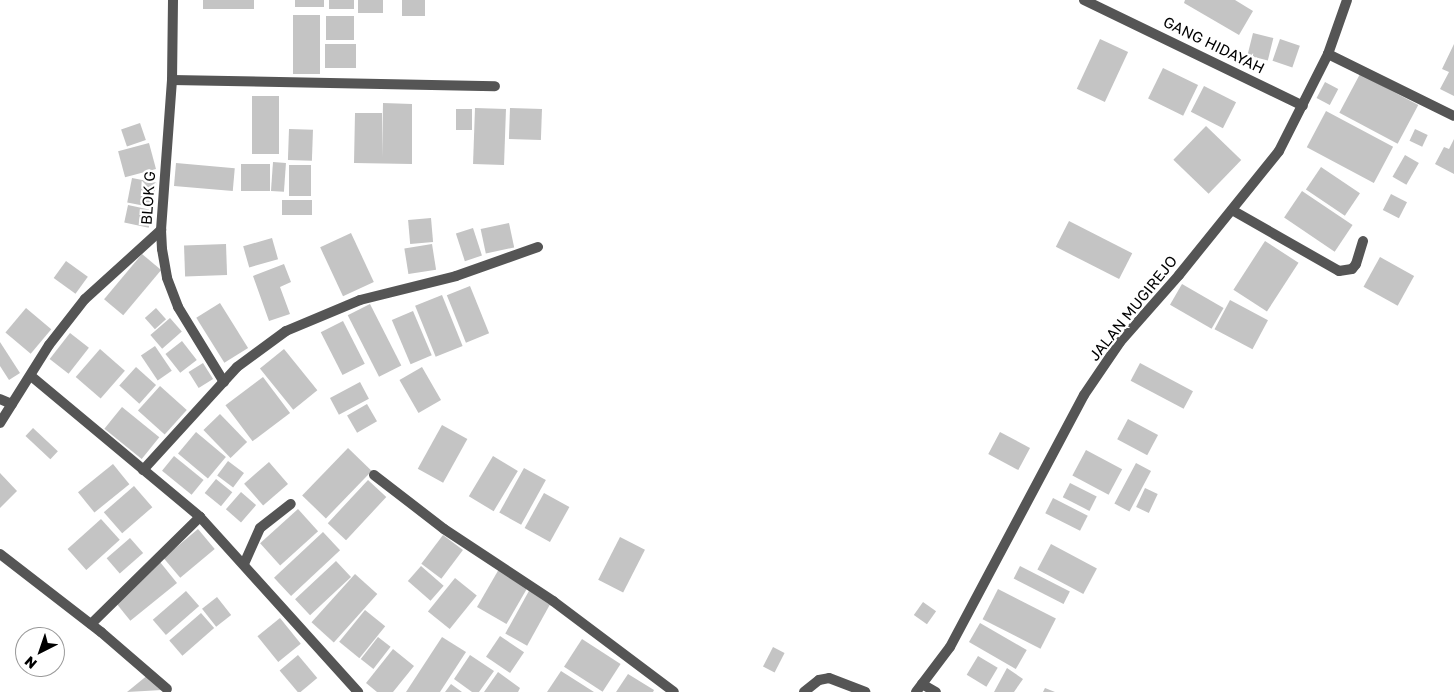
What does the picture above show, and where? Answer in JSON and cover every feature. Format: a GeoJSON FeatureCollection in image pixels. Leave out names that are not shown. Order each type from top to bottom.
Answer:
{"type":"FeatureCollection","features":[{"type":"Feature","properties":{"kind":"street","name":"BLOK G"},"geometry":{"type":"LineString","coordinates":[[173,0],[172,80],[161,230],[167,278],[178,306],[224,382]]}},
{"type":"Feature","properties":{"kind":"street","name":"GANG HIDAYAH"},"geometry":{"type":"LineString","coordinates":[[1084,0],[1303,106]]}},
{"type":"Feature","properties":{"kind":"street","name":"JALAN MUGIREJO"},"geometry":{"type":"LineString","coordinates":[[919,688],[955,639],[1084,395],[1120,342],[1232,210],[1279,151],[1328,54],[1347,0]]}},
{"type":"Feature","properties":{"kind":"street"},"geometry":{"type":"LineString","coordinates":[[1328,54],[1454,116]]}},
{"type":"Feature","properties":{"kind":"street"},"geometry":{"type":"LineString","coordinates":[[172,80],[494,86]]}},
{"type":"Feature","properties":{"kind":"street"},"geometry":{"type":"LineString","coordinates":[[1232,210],[1339,271],[1352,269],[1356,264],[1364,241]]}},
{"type":"Feature","properties":{"kind":"street"},"geometry":{"type":"LineString","coordinates":[[0,423],[85,299],[161,230]]}},
{"type":"Feature","properties":{"kind":"street"},"geometry":{"type":"LineString","coordinates":[[143,470],[237,367],[286,331],[360,300],[456,276],[538,246]]}},
{"type":"Feature","properties":{"kind":"street"},"geometry":{"type":"LineString","coordinates":[[31,376],[200,516],[358,692]]}},
{"type":"Feature","properties":{"kind":"street"},"geometry":{"type":"LineString","coordinates":[[0,400],[12,404]]}},
{"type":"Feature","properties":{"kind":"street"},"geometry":{"type":"LineString","coordinates":[[374,475],[444,529],[553,601],[674,692]]}},
{"type":"Feature","properties":{"kind":"street"},"geometry":{"type":"LineString","coordinates":[[244,564],[260,528],[291,504]]}},
{"type":"Feature","properties":{"kind":"street"},"geometry":{"type":"LineString","coordinates":[[91,624],[200,516]]}},
{"type":"Feature","properties":{"kind":"street"},"geometry":{"type":"LineString","coordinates":[[0,554],[91,624],[167,689]]}},
{"type":"Feature","properties":{"kind":"street"},"geometry":{"type":"LineString","coordinates":[[804,692],[820,680],[829,678],[865,692]]}},
{"type":"Feature","properties":{"kind":"street"},"geometry":{"type":"LineString","coordinates":[[919,688],[936,692]]}},
{"type":"Feature","properties":{"kind":"building"},"geometry":{"type":"Polygon","coordinates":[[[203,0],[254,0],[254,9],[203,9],[203,0]]]}},
{"type":"Feature","properties":{"kind":"building"},"geometry":{"type":"Polygon","coordinates":[[[295,0],[324,0],[324,7],[295,7],[295,0]]]}},
{"type":"Feature","properties":{"kind":"building"},"geometry":{"type":"Polygon","coordinates":[[[329,0],[354,0],[354,9],[329,9],[329,0]]]}},
{"type":"Feature","properties":{"kind":"building"},"geometry":{"type":"Polygon","coordinates":[[[358,0],[383,0],[383,13],[358,13],[358,0]]]}},
{"type":"Feature","properties":{"kind":"building"},"geometry":{"type":"Polygon","coordinates":[[[402,0],[425,0],[425,16],[402,16],[402,0]]]}},
{"type":"Feature","properties":{"kind":"building"},"geometry":{"type":"Polygon","coordinates":[[[1185,0],[1235,0],[1253,11],[1239,35],[1184,3],[1185,0]]]}},
{"type":"Feature","properties":{"kind":"building"},"geometry":{"type":"Polygon","coordinates":[[[293,15],[320,15],[320,74],[293,74],[293,15]]]}},
{"type":"Feature","properties":{"kind":"building"},"geometry":{"type":"Polygon","coordinates":[[[326,16],[354,16],[354,40],[326,40],[326,16]]]}},
{"type":"Feature","properties":{"kind":"building"},"geometry":{"type":"Polygon","coordinates":[[[1253,33],[1273,38],[1268,60],[1247,55],[1253,33]]]}},
{"type":"Feature","properties":{"kind":"building"},"geometry":{"type":"Polygon","coordinates":[[[1100,39],[1128,52],[1105,102],[1077,89],[1100,39]]]}},
{"type":"Feature","properties":{"kind":"building"},"geometry":{"type":"Polygon","coordinates":[[[1280,39],[1300,46],[1292,68],[1273,61],[1280,39]]]}},
{"type":"Feature","properties":{"kind":"building"},"geometry":{"type":"Polygon","coordinates":[[[325,44],[356,44],[356,68],[325,68],[325,44]]]}},
{"type":"Feature","properties":{"kind":"building"},"geometry":{"type":"Polygon","coordinates":[[[1454,44],[1454,96],[1440,89],[1449,72],[1442,69],[1454,44]]]}},
{"type":"Feature","properties":{"kind":"building"},"geometry":{"type":"Polygon","coordinates":[[[1163,68],[1198,85],[1183,116],[1148,99],[1163,68]]]}},
{"type":"Feature","properties":{"kind":"building"},"geometry":{"type":"Polygon","coordinates":[[[1360,74],[1418,105],[1398,144],[1339,113],[1360,74]]]}},
{"type":"Feature","properties":{"kind":"building"},"geometry":{"type":"Polygon","coordinates":[[[1325,82],[1338,89],[1330,105],[1317,98],[1325,82]]]}},
{"type":"Feature","properties":{"kind":"building"},"geometry":{"type":"Polygon","coordinates":[[[1204,86],[1236,102],[1223,128],[1191,112],[1204,86]]]}},
{"type":"Feature","properties":{"kind":"building"},"geometry":{"type":"Polygon","coordinates":[[[252,96],[279,96],[279,154],[252,154],[252,96]]]}},
{"type":"Feature","properties":{"kind":"building"},"geometry":{"type":"Polygon","coordinates":[[[383,103],[412,104],[412,164],[354,163],[355,113],[382,113],[382,158],[383,103]]]}},
{"type":"Feature","properties":{"kind":"building"},"geometry":{"type":"Polygon","coordinates":[[[475,108],[506,109],[504,165],[473,164],[475,108]]]}},
{"type":"Feature","properties":{"kind":"building"},"geometry":{"type":"Polygon","coordinates":[[[510,108],[542,109],[541,140],[509,139],[510,108]]]}},
{"type":"Feature","properties":{"kind":"building"},"geometry":{"type":"Polygon","coordinates":[[[456,109],[472,109],[472,130],[456,130],[456,109]]]}},
{"type":"Feature","properties":{"kind":"building"},"geometry":{"type":"Polygon","coordinates":[[[1326,111],[1393,147],[1374,183],[1307,147],[1326,111]]]}},
{"type":"Feature","properties":{"kind":"building"},"geometry":{"type":"Polygon","coordinates":[[[140,123],[146,140],[127,147],[121,130],[140,123]]]}},
{"type":"Feature","properties":{"kind":"building"},"geometry":{"type":"Polygon","coordinates":[[[1206,126],[1241,160],[1209,194],[1173,160],[1206,126]]]}},
{"type":"Feature","properties":{"kind":"building"},"geometry":{"type":"Polygon","coordinates":[[[289,129],[313,130],[312,161],[288,160],[289,129]]]}},
{"type":"Feature","properties":{"kind":"building"},"geometry":{"type":"Polygon","coordinates":[[[1415,129],[1428,135],[1422,147],[1410,141],[1415,129]]]}},
{"type":"Feature","properties":{"kind":"building"},"geometry":{"type":"Polygon","coordinates":[[[1454,139],[1454,174],[1435,164],[1444,147],[1449,149],[1454,139]]]}},
{"type":"Feature","properties":{"kind":"building"},"geometry":{"type":"Polygon","coordinates":[[[149,143],[156,169],[125,177],[118,151],[149,143]]]}},
{"type":"Feature","properties":{"kind":"building"},"geometry":{"type":"Polygon","coordinates":[[[1405,155],[1419,163],[1406,185],[1392,177],[1405,155]]]}},
{"type":"Feature","properties":{"kind":"building"},"geometry":{"type":"Polygon","coordinates":[[[273,162],[286,163],[284,192],[271,191],[273,162]]]}},
{"type":"Feature","properties":{"kind":"building"},"geometry":{"type":"Polygon","coordinates":[[[176,163],[235,168],[233,191],[174,186],[176,163]]]}},
{"type":"Feature","properties":{"kind":"building"},"geometry":{"type":"Polygon","coordinates":[[[241,164],[270,164],[270,191],[241,191],[241,164]]]}},
{"type":"Feature","properties":{"kind":"building"},"geometry":{"type":"Polygon","coordinates":[[[289,165],[311,165],[311,196],[289,196],[289,165]]]}},
{"type":"Feature","properties":{"kind":"building"},"geometry":{"type":"Polygon","coordinates":[[[1321,167],[1360,193],[1345,216],[1306,189],[1321,167]]]}},
{"type":"Feature","properties":{"kind":"building"},"geometry":{"type":"Polygon","coordinates":[[[132,178],[157,183],[152,207],[127,203],[132,178]]]}},
{"type":"Feature","properties":{"kind":"building"},"geometry":{"type":"Polygon","coordinates":[[[1302,191],[1353,225],[1335,252],[1284,218],[1302,191]]]}},
{"type":"Feature","properties":{"kind":"building"},"geometry":{"type":"Polygon","coordinates":[[[1391,194],[1407,202],[1399,218],[1383,210],[1391,194]]]}},
{"type":"Feature","properties":{"kind":"building"},"geometry":{"type":"Polygon","coordinates":[[[282,200],[312,200],[312,215],[282,215],[282,200]]]}},
{"type":"Feature","properties":{"kind":"building"},"geometry":{"type":"Polygon","coordinates":[[[128,205],[152,210],[149,228],[124,223],[128,205]]]}},
{"type":"Feature","properties":{"kind":"building"},"geometry":{"type":"Polygon","coordinates":[[[431,218],[433,242],[410,244],[408,220],[431,218]]]}},
{"type":"Feature","properties":{"kind":"building"},"geometry":{"type":"Polygon","coordinates":[[[1069,221],[1132,253],[1119,279],[1056,247],[1069,221]]]}},
{"type":"Feature","properties":{"kind":"building"},"geometry":{"type":"Polygon","coordinates":[[[509,223],[514,247],[486,253],[481,229],[509,223]]]}},
{"type":"Feature","properties":{"kind":"building"},"geometry":{"type":"Polygon","coordinates":[[[473,228],[482,256],[465,261],[456,234],[473,228]]]}},
{"type":"Feature","properties":{"kind":"building"},"geometry":{"type":"Polygon","coordinates":[[[351,233],[374,282],[343,296],[320,247],[351,233]]]}},
{"type":"Feature","properties":{"kind":"building"},"geometry":{"type":"Polygon","coordinates":[[[272,238],[278,259],[249,267],[243,246],[272,238]]]}},
{"type":"Feature","properties":{"kind":"building"},"geometry":{"type":"Polygon","coordinates":[[[1265,241],[1299,263],[1267,311],[1233,290],[1265,241]]]}},
{"type":"Feature","properties":{"kind":"building"},"geometry":{"type":"Polygon","coordinates":[[[226,244],[227,275],[185,276],[184,245],[226,244]]]}},
{"type":"Feature","properties":{"kind":"building"},"geometry":{"type":"Polygon","coordinates":[[[432,244],[436,270],[408,274],[404,248],[432,244]]]}},
{"type":"Feature","properties":{"kind":"building"},"geometry":{"type":"Polygon","coordinates":[[[142,254],[161,270],[123,315],[104,299],[142,254]]]}},
{"type":"Feature","properties":{"kind":"building"},"geometry":{"type":"Polygon","coordinates":[[[1380,257],[1414,276],[1398,306],[1364,287],[1380,257]]]}},
{"type":"Feature","properties":{"kind":"building"},"geometry":{"type":"Polygon","coordinates":[[[66,261],[88,277],[75,294],[54,278],[66,261]]]}},
{"type":"Feature","properties":{"kind":"building"},"geometry":{"type":"Polygon","coordinates":[[[284,264],[291,282],[280,287],[290,314],[269,321],[253,276],[284,264]]]}},
{"type":"Feature","properties":{"kind":"building"},"geometry":{"type":"Polygon","coordinates":[[[1182,284],[1224,308],[1212,329],[1170,305],[1182,284]]]}},
{"type":"Feature","properties":{"kind":"building"},"geometry":{"type":"Polygon","coordinates":[[[470,286],[489,333],[466,343],[447,295],[470,286]]]}},
{"type":"Feature","properties":{"kind":"building"},"geometry":{"type":"Polygon","coordinates":[[[442,295],[463,346],[436,357],[415,306],[442,295]]]}},
{"type":"Feature","properties":{"kind":"building"},"geometry":{"type":"Polygon","coordinates":[[[1230,300],[1268,320],[1252,349],[1215,329],[1230,300]]]}},
{"type":"Feature","properties":{"kind":"building"},"geometry":{"type":"Polygon","coordinates":[[[220,303],[248,348],[224,363],[196,318],[220,303]]]}},
{"type":"Feature","properties":{"kind":"building"},"geometry":{"type":"Polygon","coordinates":[[[370,304],[401,365],[379,377],[348,315],[370,304]]]}},
{"type":"Feature","properties":{"kind":"building"},"geometry":{"type":"Polygon","coordinates":[[[26,308],[51,329],[31,354],[5,333],[26,308]]]}},
{"type":"Feature","properties":{"kind":"building"},"geometry":{"type":"Polygon","coordinates":[[[156,308],[166,319],[155,329],[145,318],[156,308]]]}},
{"type":"Feature","properties":{"kind":"building"},"geometry":{"type":"Polygon","coordinates":[[[413,311],[432,355],[411,364],[392,320],[413,311]]]}},
{"type":"Feature","properties":{"kind":"building"},"geometry":{"type":"Polygon","coordinates":[[[170,318],[182,332],[162,349],[150,335],[170,318]]]}},
{"type":"Feature","properties":{"kind":"building"},"geometry":{"type":"Polygon","coordinates":[[[343,321],[365,364],[343,375],[321,332],[343,321]]]}},
{"type":"Feature","properties":{"kind":"building"},"geometry":{"type":"Polygon","coordinates":[[[70,333],[89,348],[69,374],[50,359],[70,333]]]}},
{"type":"Feature","properties":{"kind":"building"},"geometry":{"type":"Polygon","coordinates":[[[182,341],[197,360],[180,373],[165,354],[182,341]]]}},
{"type":"Feature","properties":{"kind":"building"},"geometry":{"type":"Polygon","coordinates":[[[0,342],[20,373],[9,380],[0,366],[0,342]]]}},
{"type":"Feature","properties":{"kind":"building"},"geometry":{"type":"Polygon","coordinates":[[[155,346],[172,371],[158,380],[141,356],[155,346]]]}},
{"type":"Feature","properties":{"kind":"building"},"geometry":{"type":"Polygon","coordinates":[[[100,349],[125,371],[101,399],[76,377],[100,349]]]}},
{"type":"Feature","properties":{"kind":"building"},"geometry":{"type":"Polygon","coordinates":[[[284,349],[317,390],[293,410],[260,369],[284,349]]]}},
{"type":"Feature","properties":{"kind":"building"},"geometry":{"type":"Polygon","coordinates":[[[203,363],[213,379],[199,388],[189,372],[203,363]]]}},
{"type":"Feature","properties":{"kind":"building"},"geometry":{"type":"Polygon","coordinates":[[[1140,363],[1193,391],[1184,409],[1131,381],[1140,363]]]}},
{"type":"Feature","properties":{"kind":"building"},"geometry":{"type":"Polygon","coordinates":[[[136,367],[156,385],[139,404],[119,386],[136,367]]]}},
{"type":"Feature","properties":{"kind":"building"},"geometry":{"type":"Polygon","coordinates":[[[422,367],[441,400],[418,413],[399,380],[422,367]]]}},
{"type":"Feature","properties":{"kind":"building"},"geometry":{"type":"Polygon","coordinates":[[[263,377],[290,413],[253,441],[225,405],[263,377]]]}},
{"type":"Feature","properties":{"kind":"building"},"geometry":{"type":"Polygon","coordinates":[[[360,382],[369,399],[339,415],[330,398],[360,382]]]}},
{"type":"Feature","properties":{"kind":"building"},"geometry":{"type":"Polygon","coordinates":[[[160,386],[187,410],[165,435],[138,411],[160,386]]]}},
{"type":"Feature","properties":{"kind":"building"},"geometry":{"type":"Polygon","coordinates":[[[367,404],[377,421],[357,433],[347,415],[367,404]]]}},
{"type":"Feature","properties":{"kind":"building"},"geometry":{"type":"Polygon","coordinates":[[[122,407],[159,437],[142,459],[104,429],[122,407]]]}},
{"type":"Feature","properties":{"kind":"building"},"geometry":{"type":"Polygon","coordinates":[[[220,414],[247,442],[231,458],[203,430],[220,414]]]}},
{"type":"Feature","properties":{"kind":"building"},"geometry":{"type":"Polygon","coordinates":[[[1128,419],[1158,435],[1147,455],[1117,439],[1128,419]]]}},
{"type":"Feature","properties":{"kind":"building"},"geometry":{"type":"Polygon","coordinates":[[[442,425],[467,439],[443,483],[418,469],[442,425]]]}},
{"type":"Feature","properties":{"kind":"building"},"geometry":{"type":"Polygon","coordinates":[[[33,428],[58,451],[50,459],[25,436],[33,428]]]}},
{"type":"Feature","properties":{"kind":"building"},"geometry":{"type":"Polygon","coordinates":[[[196,432],[226,457],[208,479],[178,453],[196,432]]]}},
{"type":"Feature","properties":{"kind":"building"},"geometry":{"type":"Polygon","coordinates":[[[1000,432],[1030,448],[1018,470],[988,454],[1000,432]]]}},
{"type":"Feature","properties":{"kind":"building"},"geometry":{"type":"Polygon","coordinates":[[[348,448],[372,471],[326,518],[302,495],[348,448]]]}},
{"type":"Feature","properties":{"kind":"building"},"geometry":{"type":"Polygon","coordinates":[[[1086,450],[1122,469],[1109,495],[1072,476],[1086,450]]]}},
{"type":"Feature","properties":{"kind":"building"},"geometry":{"type":"Polygon","coordinates":[[[174,456],[204,480],[192,495],[162,471],[174,456]]]}},
{"type":"Feature","properties":{"kind":"building"},"geometry":{"type":"Polygon","coordinates":[[[493,456],[518,471],[494,511],[469,496],[493,456]]]}},
{"type":"Feature","properties":{"kind":"building"},"geometry":{"type":"Polygon","coordinates":[[[228,461],[244,473],[233,487],[217,475],[228,461]]]}},
{"type":"Feature","properties":{"kind":"building"},"geometry":{"type":"Polygon","coordinates":[[[269,462],[288,484],[263,506],[244,484],[269,462]]]}},
{"type":"Feature","properties":{"kind":"building"},"geometry":{"type":"Polygon","coordinates":[[[1136,463],[1151,471],[1129,512],[1114,504],[1136,463]]]}},
{"type":"Feature","properties":{"kind":"building"},"geometry":{"type":"Polygon","coordinates":[[[113,464],[129,484],[94,513],[78,492],[113,464]]]}},
{"type":"Feature","properties":{"kind":"building"},"geometry":{"type":"Polygon","coordinates":[[[524,468],[546,480],[521,525],[499,513],[524,468]]]}},
{"type":"Feature","properties":{"kind":"building"},"geometry":{"type":"Polygon","coordinates":[[[0,473],[17,491],[0,508],[0,473]]]}},
{"type":"Feature","properties":{"kind":"building"},"geometry":{"type":"Polygon","coordinates":[[[216,479],[232,492],[221,506],[205,493],[216,479]]]}},
{"type":"Feature","properties":{"kind":"building"},"geometry":{"type":"Polygon","coordinates":[[[368,480],[386,497],[346,540],[328,523],[368,480]]]}},
{"type":"Feature","properties":{"kind":"building"},"geometry":{"type":"Polygon","coordinates":[[[1070,483],[1097,497],[1089,511],[1063,497],[1070,483]]]}},
{"type":"Feature","properties":{"kind":"building"},"geometry":{"type":"Polygon","coordinates":[[[134,486],[152,507],[122,533],[104,512],[134,486]]]}},
{"type":"Feature","properties":{"kind":"building"},"geometry":{"type":"Polygon","coordinates":[[[1145,488],[1158,494],[1149,513],[1136,507],[1145,488]]]}},
{"type":"Feature","properties":{"kind":"building"},"geometry":{"type":"Polygon","coordinates":[[[241,492],[256,505],[241,522],[226,509],[241,492]]]}},
{"type":"Feature","properties":{"kind":"building"},"geometry":{"type":"Polygon","coordinates":[[[544,493],[569,507],[550,542],[525,528],[544,493]]]}},
{"type":"Feature","properties":{"kind":"building"},"geometry":{"type":"Polygon","coordinates":[[[1053,498],[1088,516],[1080,531],[1045,513],[1053,498]]]}},
{"type":"Feature","properties":{"kind":"building"},"geometry":{"type":"Polygon","coordinates":[[[298,509],[318,531],[280,565],[260,543],[298,509]]]}},
{"type":"Feature","properties":{"kind":"building"},"geometry":{"type":"Polygon","coordinates":[[[101,519],[120,540],[86,570],[68,549],[101,519]]]}},
{"type":"Feature","properties":{"kind":"building"},"geometry":{"type":"Polygon","coordinates":[[[198,529],[215,549],[180,578],[164,558],[198,529]]]}},
{"type":"Feature","properties":{"kind":"building"},"geometry":{"type":"Polygon","coordinates":[[[323,532],[340,550],[291,596],[274,578],[323,532]]]}},
{"type":"Feature","properties":{"kind":"building"},"geometry":{"type":"Polygon","coordinates":[[[443,535],[463,550],[441,579],[421,564],[443,535]]]}},
{"type":"Feature","properties":{"kind":"building"},"geometry":{"type":"Polygon","coordinates":[[[620,537],[645,550],[623,592],[598,580],[620,537]]]}},
{"type":"Feature","properties":{"kind":"building"},"geometry":{"type":"Polygon","coordinates":[[[130,538],[143,553],[120,573],[107,558],[130,538]]]}},
{"type":"Feature","properties":{"kind":"building"},"geometry":{"type":"Polygon","coordinates":[[[1051,544],[1097,568],[1083,594],[1037,570],[1051,544]]]}},
{"type":"Feature","properties":{"kind":"building"},"geometry":{"type":"Polygon","coordinates":[[[336,561],[351,577],[310,615],[295,599],[336,561]]]}},
{"type":"Feature","properties":{"kind":"building"},"geometry":{"type":"Polygon","coordinates":[[[160,562],[177,583],[130,621],[113,600],[160,562]]]}},
{"type":"Feature","properties":{"kind":"building"},"geometry":{"type":"Polygon","coordinates":[[[421,566],[444,586],[431,601],[408,581],[421,566]]]}},
{"type":"Feature","properties":{"kind":"building"},"geometry":{"type":"Polygon","coordinates":[[[1020,566],[1070,591],[1064,604],[1014,578],[1020,566]]]}},
{"type":"Feature","properties":{"kind":"building"},"geometry":{"type":"Polygon","coordinates":[[[499,569],[528,586],[506,624],[477,607],[499,569]]]}},
{"type":"Feature","properties":{"kind":"building"},"geometry":{"type":"Polygon","coordinates":[[[355,574],[377,594],[334,642],[312,622],[355,574]]]}},
{"type":"Feature","properties":{"kind":"building"},"geometry":{"type":"Polygon","coordinates":[[[455,578],[477,596],[450,629],[428,611],[455,578]]]}},
{"type":"Feature","properties":{"kind":"building"},"geometry":{"type":"Polygon","coordinates":[[[530,589],[552,601],[527,646],[505,634],[530,589]]]}},
{"type":"Feature","properties":{"kind":"building"},"geometry":{"type":"Polygon","coordinates":[[[998,589],[1056,619],[1040,649],[983,619],[998,589]]]}},
{"type":"Feature","properties":{"kind":"building"},"geometry":{"type":"Polygon","coordinates":[[[186,591],[199,606],[166,635],[153,620],[186,591]]]}},
{"type":"Feature","properties":{"kind":"building"},"geometry":{"type":"Polygon","coordinates":[[[217,597],[231,615],[216,627],[202,609],[217,597]]]}},
{"type":"Feature","properties":{"kind":"building"},"geometry":{"type":"Polygon","coordinates":[[[923,602],[936,611],[927,624],[914,615],[923,602]]]}},
{"type":"Feature","properties":{"kind":"building"},"geometry":{"type":"Polygon","coordinates":[[[365,610],[385,626],[359,658],[339,642],[365,610]]]}},
{"type":"Feature","properties":{"kind":"building"},"geometry":{"type":"Polygon","coordinates":[[[201,613],[214,628],[182,656],[169,641],[201,613]]]}},
{"type":"Feature","properties":{"kind":"building"},"geometry":{"type":"Polygon","coordinates":[[[280,618],[301,644],[278,662],[257,636],[280,618]]]}},
{"type":"Feature","properties":{"kind":"building"},"geometry":{"type":"Polygon","coordinates":[[[980,623],[1027,650],[1016,669],[969,642],[980,623]]]}},
{"type":"Feature","properties":{"kind":"building"},"geometry":{"type":"Polygon","coordinates":[[[500,636],[524,652],[510,673],[486,657],[500,636]]]}},
{"type":"Feature","properties":{"kind":"building"},"geometry":{"type":"Polygon","coordinates":[[[378,637],[391,647],[373,669],[361,659],[378,637]]]}},
{"type":"Feature","properties":{"kind":"building"},"geometry":{"type":"Polygon","coordinates":[[[442,637],[466,652],[440,692],[406,692],[442,637]]]}},
{"type":"Feature","properties":{"kind":"building"},"geometry":{"type":"Polygon","coordinates":[[[582,639],[621,664],[603,692],[564,667],[582,639]]]}},
{"type":"Feature","properties":{"kind":"building"},"geometry":{"type":"Polygon","coordinates":[[[773,647],[785,653],[775,673],[763,667],[773,647]]]}},
{"type":"Feature","properties":{"kind":"building"},"geometry":{"type":"Polygon","coordinates":[[[393,649],[414,666],[393,692],[377,692],[366,683],[393,649]]]}},
{"type":"Feature","properties":{"kind":"building"},"geometry":{"type":"Polygon","coordinates":[[[298,655],[317,678],[301,692],[298,692],[280,670],[298,655]]]}},
{"type":"Feature","properties":{"kind":"building"},"geometry":{"type":"Polygon","coordinates":[[[470,655],[494,671],[479,692],[472,692],[454,679],[470,655]]]}},
{"type":"Feature","properties":{"kind":"building"},"geometry":{"type":"Polygon","coordinates":[[[978,656],[998,668],[986,687],[967,675],[978,656]]]}},
{"type":"Feature","properties":{"kind":"building"},"geometry":{"type":"Polygon","coordinates":[[[1007,668],[1023,679],[1014,692],[994,692],[1007,668]]]}},
{"type":"Feature","properties":{"kind":"building"},"geometry":{"type":"Polygon","coordinates":[[[561,671],[594,692],[547,692],[561,671]]]}},
{"type":"Feature","properties":{"kind":"building"},"geometry":{"type":"Polygon","coordinates":[[[498,672],[520,688],[518,692],[484,692],[498,672]]]}},
{"type":"Feature","properties":{"kind":"building"},"geometry":{"type":"Polygon","coordinates":[[[149,674],[162,690],[127,692],[149,674]]]}},
{"type":"Feature","properties":{"kind":"building"},"geometry":{"type":"Polygon","coordinates":[[[628,674],[654,690],[653,692],[616,692],[628,674]]]}},
{"type":"Feature","properties":{"kind":"building"},"geometry":{"type":"Polygon","coordinates":[[[451,684],[462,692],[445,692],[451,684]]]}},
{"type":"Feature","properties":{"kind":"building"},"geometry":{"type":"Polygon","coordinates":[[[1045,688],[1055,692],[1043,692],[1045,688]]]}}]}
